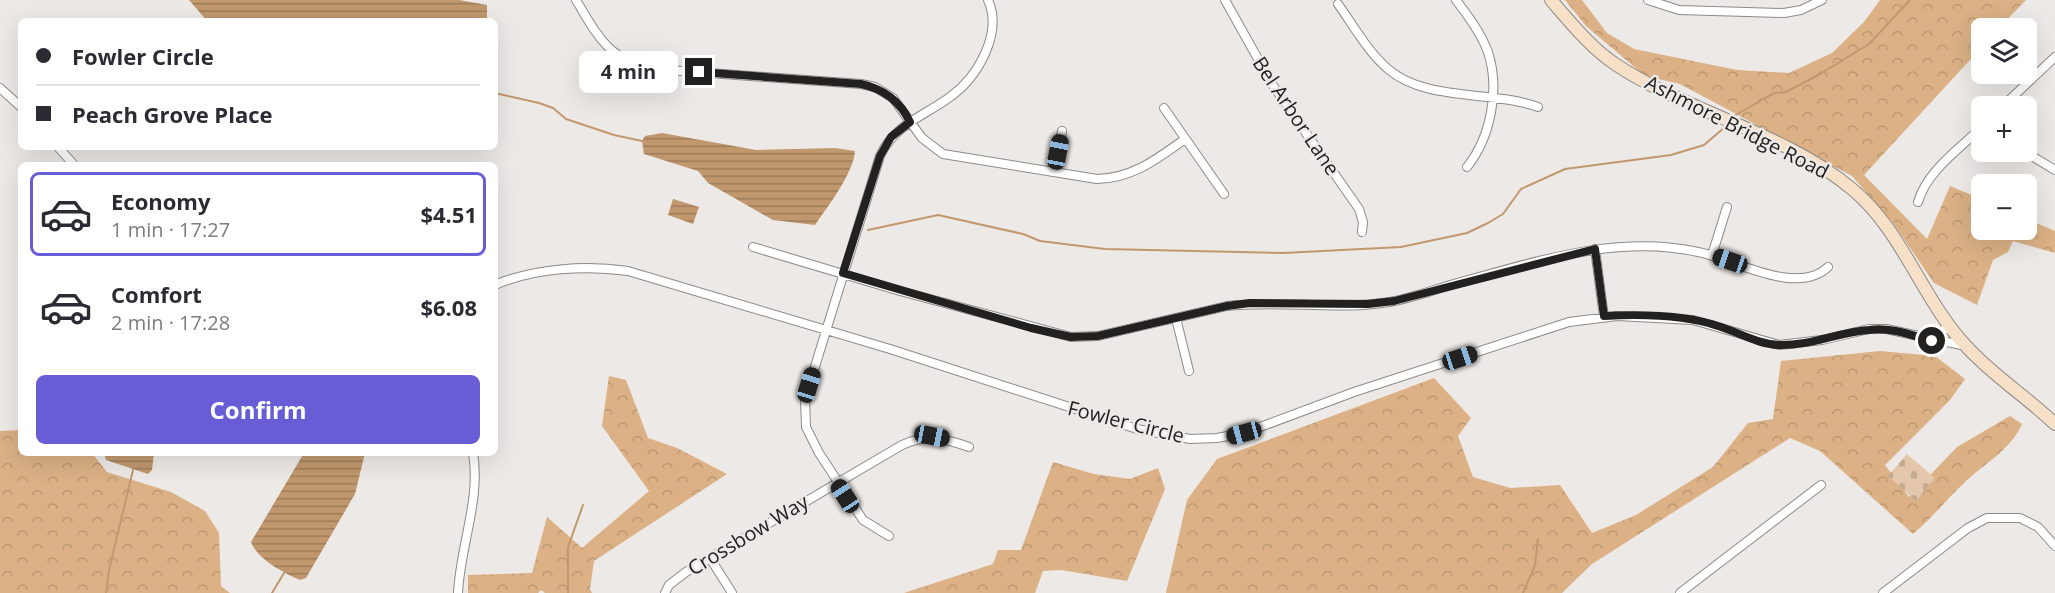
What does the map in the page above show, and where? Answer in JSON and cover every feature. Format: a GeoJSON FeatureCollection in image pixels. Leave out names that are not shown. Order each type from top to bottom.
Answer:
{"type":"FeatureCollection","features":[{"type":"Feature","properties":{"kind":"main road","name":"Ashmore Bridge Road"},"geometry":{"type":"LineString","coordinates":[[1551,0],[1596,49],[1629,73],[1780,145],[1851,188],[1890,228],[1927,292],[1966,346],[2055,424]]}},
{"type":"Feature","properties":{"kind":"street"},"geometry":{"type":"LineString","coordinates":[[576,0],[599,38],[613,53],[630,63],[653,69],[861,84],[875,87],[893,98],[922,138],[943,154],[1097,179],[1128,175],[1185,139]]}},
{"type":"Feature","properties":{"kind":"street"},"geometry":{"type":"LineString","coordinates":[[889,536],[863,520],[811,440],[804,413],[807,392],[880,156],[891,137],[910,122],[949,98],[972,74],[993,35],[994,14],[988,0]]}},
{"type":"Feature","properties":{"kind":"street","name":"Bel Arbor Lane"},"geometry":{"type":"LineString","coordinates":[[1225,0],[1272,84],[1359,209],[1363,222],[1362,232]]}},
{"type":"Feature","properties":{"kind":"street"},"geometry":{"type":"LineString","coordinates":[[1456,0],[1487,51],[1492,72],[1492,96],[1485,136],[1467,167]]}},
{"type":"Feature","properties":{"kind":"street"},"geometry":{"type":"LineString","coordinates":[[1648,0],[1679,10],[1784,13],[1801,10],[1822,0]]}},
{"type":"Feature","properties":{"kind":"street"},"geometry":{"type":"LineString","coordinates":[[1338,3],[1378,60],[1398,76],[1429,89],[1492,96],[1538,107]]}},
{"type":"Feature","properties":{"kind":"street"},"geometry":{"type":"LineString","coordinates":[[2014,96],[2055,57]]}},
{"type":"Feature","properties":{"kind":"street"},"geometry":{"type":"LineString","coordinates":[[0,88],[18,104]]}},
{"type":"Feature","properties":{"kind":"street"},"geometry":{"type":"LineString","coordinates":[[1164,108],[1224,194]]}},
{"type":"Feature","properties":{"kind":"street"},"geometry":{"type":"LineString","coordinates":[[1053,172],[1062,131]]}},
{"type":"Feature","properties":{"kind":"street"},"geometry":{"type":"LineString","coordinates":[[1918,202],[1922,189],[1930,177],[1971,138]]}},
{"type":"Feature","properties":{"kind":"street"},"geometry":{"type":"LineString","coordinates":[[60,150],[71,162]]}},
{"type":"Feature","properties":{"kind":"street"},"geometry":{"type":"LineString","coordinates":[[2037,159],[2055,170]]}},
{"type":"Feature","properties":{"kind":"street"},"geometry":{"type":"LineString","coordinates":[[1712,255],[1727,207]]}},
{"type":"Feature","properties":{"kind":"street"},"geometry":{"type":"LineString","coordinates":[[753,247],[1031,328],[1071,337],[1098,336],[1215,308],[1250,303],[1368,304],[1394,301],[1595,249],[1649,245],[1712,255],[1782,277],[1814,277],[1828,267]]}},
{"type":"Feature","properties":{"kind":"street"},"geometry":{"type":"LineString","coordinates":[[1595,249],[1604,316]]}},
{"type":"Feature","properties":{"kind":"street","name":"Fowler Circle"},"geometry":{"type":"LineString","coordinates":[[498,284],[552,272],[588,268],[614,269],[639,274],[825,330],[1137,429],[1204,439],[1244,433],[1354,392],[1569,322],[1604,316],[1641,315],[1694,320],[1762,342],[1779,345],[1876,329],[1966,346]]}},
{"type":"Feature","properties":{"kind":"street"},"geometry":{"type":"LineString","coordinates":[[1176,318],[1189,371]]}},
{"type":"Feature","properties":{"kind":"street"},"geometry":{"type":"LineString","coordinates":[[1932,341],[1944,330],[1948,322]]}},
{"type":"Feature","properties":{"kind":"street","name":"Crossbow Way"},"geometry":{"type":"LineString","coordinates":[[665,593],[675,580],[710,558],[917,438],[932,436],[969,447]]}},
{"type":"Feature","properties":{"kind":"street"},"geometry":{"type":"LineString","coordinates":[[458,593],[462,547],[475,486],[473,456]]}},
{"type":"Feature","properties":{"kind":"street"},"geometry":{"type":"LineString","coordinates":[[1680,593],[1821,485]]}},
{"type":"Feature","properties":{"kind":"street"},"geometry":{"type":"LineString","coordinates":[[1883,593],[1968,528],[1987,518],[2020,518],[2038,527],[2055,546]]}},
{"type":"Feature","properties":{"kind":"street"},"geometry":{"type":"LineString","coordinates":[[710,558],[732,593]]}},
{"type":"Feature","properties":{"kind":"green space"},"geometry":{"type":"Polygon","coordinates":[[[1565,0],[1582,0],[1607,33],[1634,49],[1737,70],[1789,73],[1832,53],[1864,22],[1880,0],[2026,0],[2009,18],[1971,18],[1971,59],[1864,175],[1927,239],[1950,186],[1971,195],[1971,240],[2037,240],[2037,223],[2055,231],[2055,253],[2013,241],[2008,252],[1993,260],[1977,305],[1934,283],[1893,223],[1852,176],[1680,84],[1645,76],[1586,26],[1565,0]]]}},
{"type":"Feature","properties":{"kind":"green space"},"geometry":{"type":"Polygon","coordinates":[[[1880,351],[1935,356],[1965,379],[1950,400],[1885,465],[1909,497],[1957,447],[2010,416],[2022,424],[2011,442],[1963,484],[1913,534],[1820,451],[1790,438],[1592,564],[1562,593],[1166,593],[1187,500],[1217,459],[1434,378],[1471,418],[1458,436],[1473,477],[1510,488],[1560,485],[1592,533],[1636,515],[1713,467],[1748,423],[1773,419],[1781,361],[1880,351]]]}},
{"type":"Feature","properties":{"kind":"green space"},"geometry":{"type":"Polygon","coordinates":[[[609,376],[626,380],[648,438],[677,448],[727,474],[594,561],[590,589],[592,593],[545,593],[541,590],[538,593],[468,593],[468,575],[532,573],[547,517],[582,548],[649,491],[602,426],[609,376]]]}},
{"type":"Feature","properties":{"kind":"green space"},"geometry":{"type":"Polygon","coordinates":[[[18,430],[18,456],[94,456],[107,472],[171,492],[205,511],[219,533],[221,586],[230,593],[0,593],[0,431],[18,430]]]}},
{"type":"Feature","properties":{"kind":"green space"},"geometry":{"type":"Polygon","coordinates":[[[1907,454],[1935,478],[1916,501],[1888,476],[1907,454]]]}},
{"type":"Feature","properties":{"kind":"green space"},"geometry":{"type":"Polygon","coordinates":[[[1053,462],[1094,474],[1130,479],[1158,468],[1165,489],[1127,581],[1061,570],[1043,571],[1035,593],[904,593],[993,564],[998,550],[1021,550],[1053,462]]]}},
{"type":"Feature","properties":{"kind":"shaded area"},"geometry":{"type":"Polygon","coordinates":[[[189,0],[459,0],[487,5],[487,18],[204,18],[189,0]]]}},
{"type":"Feature","properties":{"kind":"shaded area"},"geometry":{"type":"Polygon","coordinates":[[[662,133],[756,150],[835,148],[855,151],[845,180],[815,225],[773,220],[708,183],[698,171],[644,154],[642,141],[645,136],[662,133]]]}},
{"type":"Feature","properties":{"kind":"shaded area"},"geometry":{"type":"Polygon","coordinates":[[[673,199],[699,207],[693,224],[668,215],[673,199]]]}},
{"type":"Feature","properties":{"kind":"shaded area"},"geometry":{"type":"Polygon","coordinates":[[[105,456],[154,456],[152,470],[148,474],[106,460],[105,456]]]}},
{"type":"Feature","properties":{"kind":"shaded area"},"geometry":{"type":"Polygon","coordinates":[[[302,456],[364,456],[355,494],[306,578],[300,580],[279,570],[259,555],[251,542],[302,456]]]}},
{"type":"Feature","properties":{"kind":"waterway"},"geometry":{"type":"LineString","coordinates":[[1734,116],[1774,93],[1786,92],[1820,74],[1869,44],[1910,0]]}},
{"type":"Feature","properties":{"kind":"waterway"},"geometry":{"type":"LineString","coordinates":[[498,94],[539,103],[553,108],[566,119],[614,135],[642,141]]}},
{"type":"Feature","properties":{"kind":"waterway"},"geometry":{"type":"LineString","coordinates":[[868,230],[938,215],[1023,234],[1040,241],[1105,249],[1283,253],[1401,247],[1467,233],[1503,214],[1521,189],[1565,169],[1671,155],[1704,145],[1725,127]]}},
{"type":"Feature","properties":{"kind":"waterway"},"geometry":{"type":"LineString","coordinates":[[106,593],[109,570],[133,470]]}},
{"type":"Feature","properties":{"kind":"waterway"},"geometry":{"type":"LineString","coordinates":[[568,593],[568,547],[583,505]]}},
{"type":"Feature","properties":{"kind":"waterway"},"geometry":{"type":"LineString","coordinates":[[1523,593],[1535,565],[1538,539]]}},
{"type":"Feature","properties":{"kind":"waterway"},"geometry":{"type":"LineString","coordinates":[[272,593],[284,573]]}},
{"type":"Feature","properties":{"kind":"route"},"geometry":{"type":"LineString","coordinates":[[699,72],[861,84],[875,87],[893,98],[910,122],[891,137],[880,156],[862,220],[843,273],[1031,328],[1071,337],[1098,336],[1215,308],[1250,303],[1368,304],[1394,301],[1495,273],[1595,249],[1604,316],[1641,315],[1694,320],[1762,342],[1779,345],[1822,340],[1876,329],[1896,331],[1932,341]]}}]}
